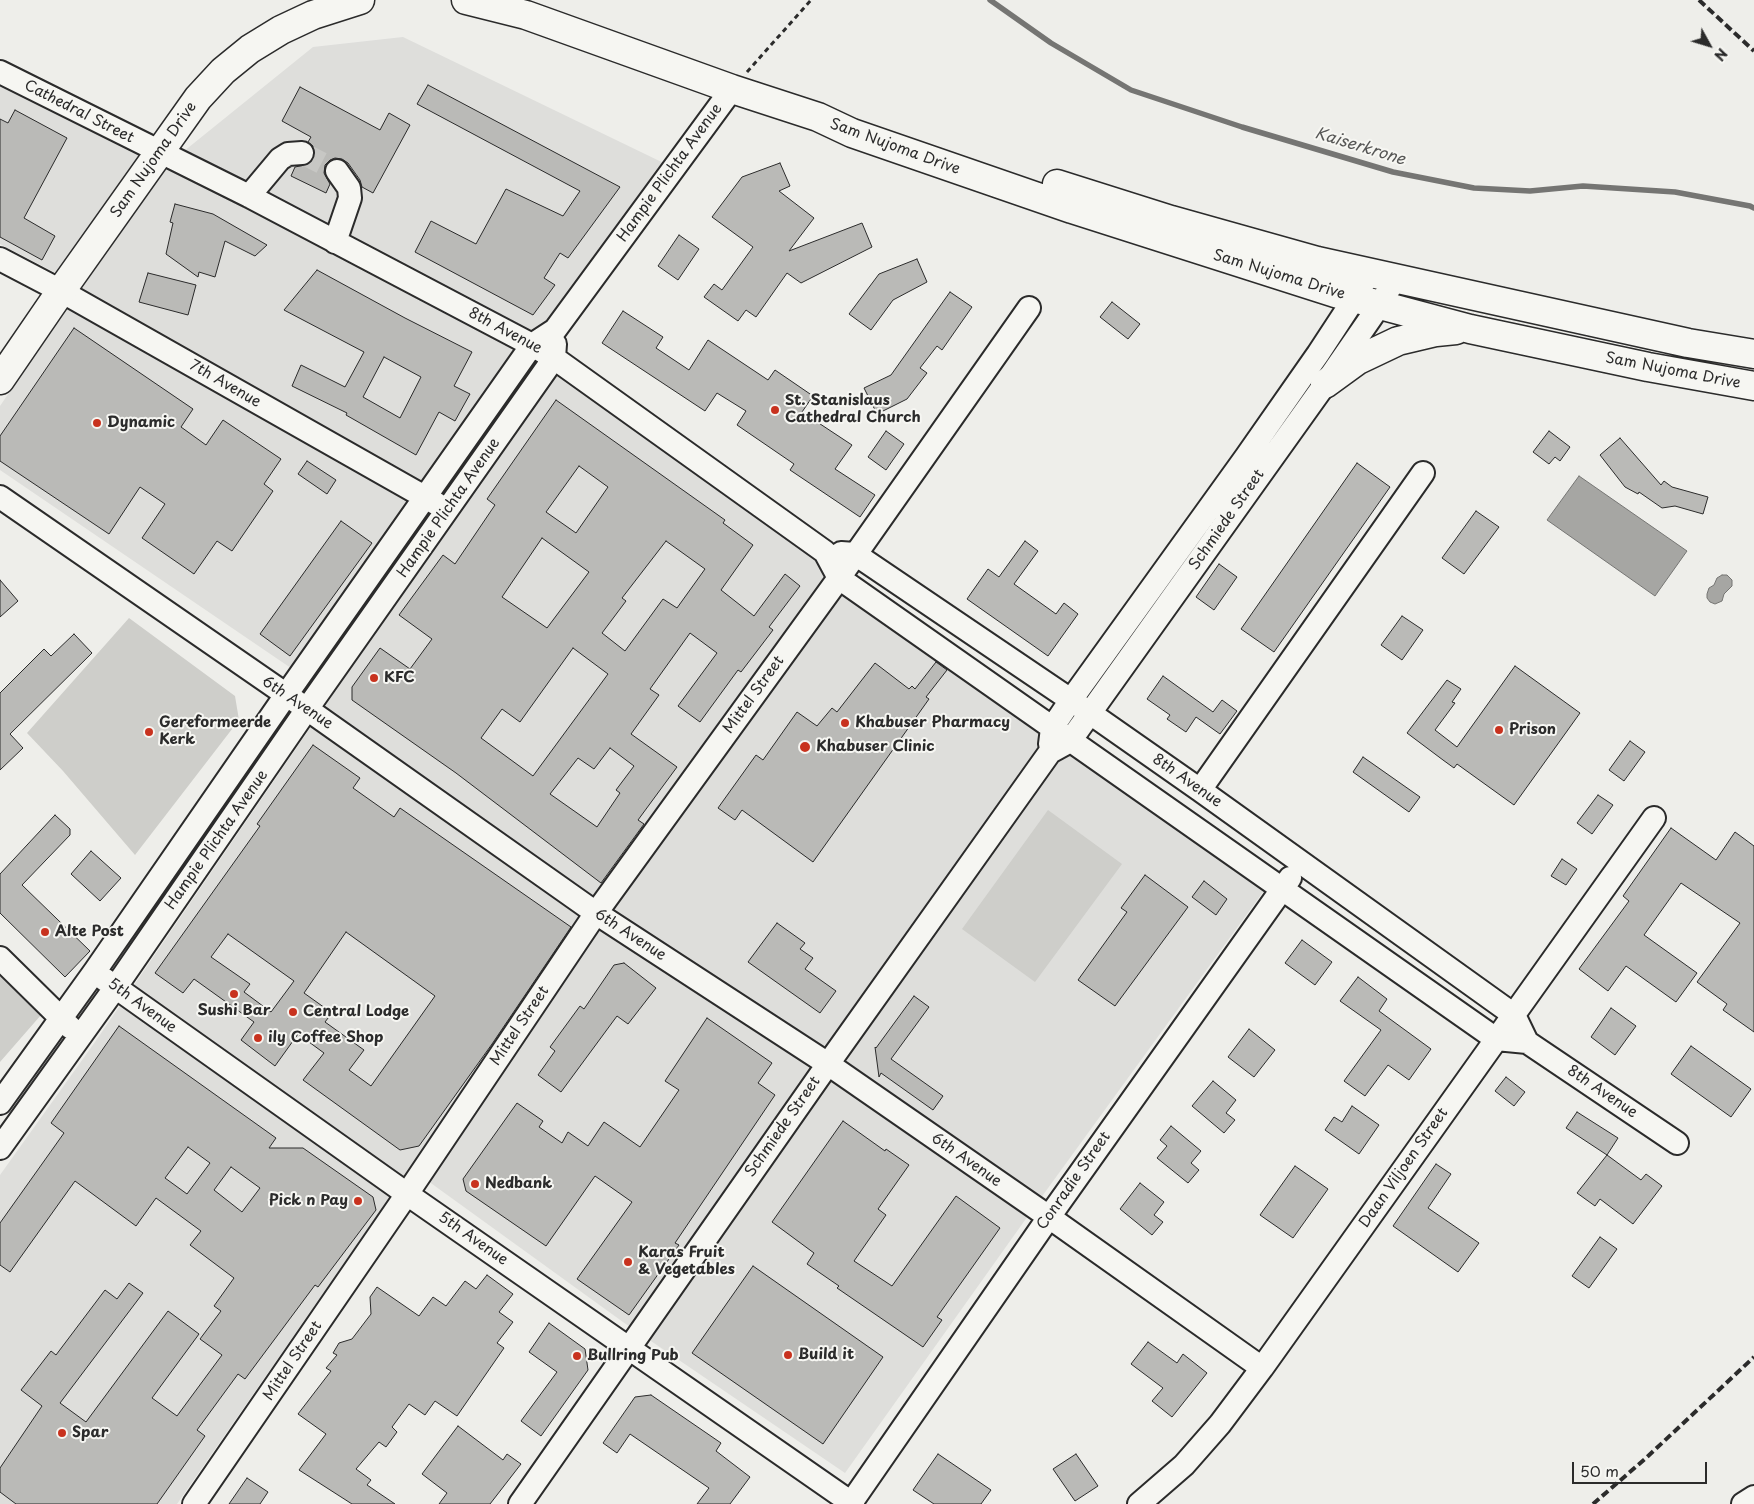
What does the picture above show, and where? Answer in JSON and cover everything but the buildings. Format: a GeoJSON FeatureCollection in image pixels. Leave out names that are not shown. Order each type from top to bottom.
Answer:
{"type":"FeatureCollection","features":[{"type":"Feature","properties":{"kind":"main road","name":"Sam Nujoma Drive"},"geometry":{"type":"LineString","coordinates":[[0,380],[159,152],[198,98],[223,71],[250,49],[281,30],[313,15],[360,0]]}},
{"type":"Feature","properties":{"kind":"main road","name":"Sam Nujoma Drive"},"geometry":{"type":"LineString","coordinates":[[466,0],[526,15],[732,89],[818,117],[852,134],[1062,206],[1366,302],[1470,329],[1648,367],[1754,386]]}},
{"type":"Feature","properties":{"kind":"main road","name":"Sam Nujoma Drive"},"geometry":{"type":"LineString","coordinates":[[818,117],[855,123],[1171,220],[1317,261],[1688,343],[1754,354]]}},
{"type":"Feature","properties":{"kind":"main road"},"geometry":{"type":"LineString","coordinates":[[1325,384],[1358,360],[1398,341],[1436,332],[1470,329]]}},
{"type":"Feature","properties":{"kind":"street","name":"Cathedral Street"},"geometry":{"type":"LineString","coordinates":[[0,72],[159,152]]}},
{"type":"Feature","properties":{"kind":"street","name":"Hampie Plichta Avenue"},"geometry":{"type":"LineString","coordinates":[[3,1094],[95,971],[532,345],[555,330],[732,89]]}},
{"type":"Feature","properties":{"kind":"street","name":"8th Avenue"},"geometry":{"type":"LineString","coordinates":[[159,152],[249,196],[554,358],[825,552],[839,578],[1070,741],[1496,1039],[1527,1042],[1676,1143]]}},
{"type":"Feature","properties":{"kind":"street"},"geometry":{"type":"LineString","coordinates":[[249,196],[280,159],[288,154],[302,153]]}},
{"type":"Feature","properties":{"kind":"street"},"geometry":{"type":"LineString","coordinates":[[335,242],[350,198],[349,188],[337,172]]}},
{"type":"Feature","properties":{"kind":"street","name":"7th Avenue"},"geometry":{"type":"LineString","coordinates":[[0,259],[61,291],[448,510]]}},
{"type":"Feature","properties":{"kind":"street","name":"Schmiede Street"},"geometry":{"type":"LineString","coordinates":[[520,1504],[628,1347],[1050,752],[1070,741],[1325,384],[1366,302],[1369,273]]}},
{"type":"Feature","properties":{"kind":"street","name":"Schmiede Street"},"geometry":{"type":"LineString","coordinates":[[1050,752],[1052,728],[1318,354],[1366,302],[1395,279]]}},
{"type":"Feature","properties":{"kind":"street","name":"Mittel Street"},"geometry":{"type":"LineString","coordinates":[[194,1504],[407,1194],[596,913],[839,578],[1029,308]]}},
{"type":"Feature","properties":{"kind":"street"},"geometry":{"type":"LineString","coordinates":[[554,358],[555,330]]}},
{"type":"Feature","properties":{"kind":"street","name":"Hampie Plichta Avenue"},"geometry":{"type":"LineString","coordinates":[[0,1148],[115,988],[307,709],[554,358]]}},
{"type":"Feature","properties":{"kind":"street"},"geometry":{"type":"LineString","coordinates":[[1200,790],[1423,473]]}},
{"type":"Feature","properties":{"kind":"street","name":"6th Avenue"},"geometry":{"type":"LineString","coordinates":[[0,497],[307,709],[596,913],[828,1064],[1262,1368]]}},
{"type":"Feature","properties":{"kind":"street"},"geometry":{"type":"LineString","coordinates":[[825,552],[855,554]]}},
{"type":"Feature","properties":{"kind":"street","name":"8th Avenue"},"geometry":{"type":"LineString","coordinates":[[855,554],[1090,713],[1514,1015],[1527,1042]]}},
{"type":"Feature","properties":{"kind":"street","name":"Daan Viljoen Street"},"geometry":{"type":"LineString","coordinates":[[1139,1504],[1184,1466],[1220,1424],[1262,1368],[1654,818]]}},
{"type":"Feature","properties":{"kind":"street","name":"Conradie Street"},"geometry":{"type":"LineString","coordinates":[[852,1503],[1049,1217],[1301,862]]}},
{"type":"Feature","properties":{"kind":"street"},"geometry":{"type":"LineString","coordinates":[[0,958],[80,1036]]}},
{"type":"Feature","properties":{"kind":"street","name":"5th Avenue"},"geometry":{"type":"LineString","coordinates":[[95,971],[115,988],[407,1194],[852,1503]]}},
{"type":"Feature","properties":{"kind":"street"},"geometry":{"type":"LineString","coordinates":[[3,1094],[29,1107]]}},
{"type":"Feature","properties":{"kind":"street"},"geometry":{"type":"LineString","coordinates":[[1743,1504],[1754,1497]]}},
{"type":"Feature","properties":{"kind":"path"},"geometry":{"type":"LineString","coordinates":[[732,89],[811,0]]}},
{"type":"Feature","properties":{"kind":"shaded area"},"geometry":{"type":"Polygon","coordinates":[[[403,37],[674,168],[533,344],[825,552],[839,578],[1271,881],[1035,1206],[845,1473],[623,1322],[410,1168],[177,1504],[0,1504],[0,1175],[95,1042],[332,696],[0,470],[0,406],[81,286],[0,244],[0,72],[173,160],[313,47],[403,37]]]}},
{"type":"Feature","properties":{"kind":"shaded area"},"geometry":{"type":"Polygon","coordinates":[[[1579,476],[1687,551],[1655,596],[1547,520],[1579,476]]]}},
{"type":"Feature","properties":{"kind":"shaded area"},"geometry":{"type":"Polygon","coordinates":[[[1722,575],[1727,575],[1732,580],[1732,586],[1724,594],[1722,601],[1715,604],[1710,602],[1707,594],[1709,588],[1722,575]]]}},
{"type":"Feature","properties":{"kind":"shaded area"},"geometry":{"type":"Polygon","coordinates":[[[129,618],[235,696],[239,720],[135,855],[63,771],[27,733],[129,618]]]}},
{"type":"Feature","properties":{"kind":"shaded area"},"geometry":{"type":"Polygon","coordinates":[[[1048,810],[1122,864],[1035,982],[962,929],[1048,810]]]}},
{"type":"Feature","properties":{"kind":"shaded area"},"geometry":{"type":"Polygon","coordinates":[[[0,974],[41,1015],[0,1062],[0,974]]]}},
{"type":"Feature","properties":{"kind":"waterway","name":"Kaiserkrone"},"geometry":{"type":"LineString","coordinates":[[990,0],[1051,43],[1131,90],[1242,127],[1393,172],[1474,188],[1530,191],[1583,186],[1675,192],[1754,208]]}},
{"type":"Feature","properties":{"kind":"tunnel"},"geometry":{"type":"LineString","coordinates":[[302,153],[337,171]]}},
{"type":"Feature","properties":{"kind":"railway"},"geometry":{"type":"LineString","coordinates":[[1699,0],[1754,51]]}},
{"type":"Feature","properties":{"kind":"railway"},"geometry":{"type":"LineString","coordinates":[[1593,1504],[1646,1458],[1754,1357]]}},
{"type":"Feature","properties":{"kind":"place","name":"St. Stanislaus Cathedral Church"},"geometry":{"type":"Point","coordinates":[775,410]}},
{"type":"Feature","properties":{"kind":"place","name":"Dynamic"},"geometry":{"type":"Point","coordinates":[97,423]}},
{"type":"Feature","properties":{"kind":"place","name":"KFC"},"geometry":{"type":"Point","coordinates":[374,678]}},
{"type":"Feature","properties":{"kind":"place","name":"Khabuser Pharmacy"},"geometry":{"type":"Point","coordinates":[845,723]}},
{"type":"Feature","properties":{"kind":"place","name":"Prison"},"geometry":{"type":"Point","coordinates":[1499,730]}},
{"type":"Feature","properties":{"kind":"place","name":"Gereformeerde Kerk"},"geometry":{"type":"Point","coordinates":[149,732]}},
{"type":"Feature","properties":{"kind":"place","name":"Khabuser Clinic"},"geometry":{"type":"Point","coordinates":[805,747]}},
{"type":"Feature","properties":{"kind":"place","name":"Alte Post"},"geometry":{"type":"Point","coordinates":[45,932]}},
{"type":"Feature","properties":{"kind":"place","name":"Sushi Bar"},"geometry":{"type":"Point","coordinates":[234,994]}},
{"type":"Feature","properties":{"kind":"place","name":"Central Lodge"},"geometry":{"type":"Point","coordinates":[293,1012]}},
{"type":"Feature","properties":{"kind":"place","name":"ily Coffee Shop"},"geometry":{"type":"Point","coordinates":[258,1038]}},
{"type":"Feature","properties":{"kind":"place","name":"Nedbank"},"geometry":{"type":"Point","coordinates":[475,1184]}},
{"type":"Feature","properties":{"kind":"place","name":"Pick n Pay"},"geometry":{"type":"Point","coordinates":[358,1201]}},
{"type":"Feature","properties":{"kind":"place","name":"Karas Fruit & Vegetables"},"geometry":{"type":"Point","coordinates":[628,1262]}},
{"type":"Feature","properties":{"kind":"place","name":"Build it"},"geometry":{"type":"Point","coordinates":[788,1355]}},
{"type":"Feature","properties":{"kind":"place","name":"Bullring Pub"},"geometry":{"type":"Point","coordinates":[577,1356]}},
{"type":"Feature","properties":{"kind":"place","name":"Spar"},"geometry":{"type":"Point","coordinates":[62,1433]}}]}
